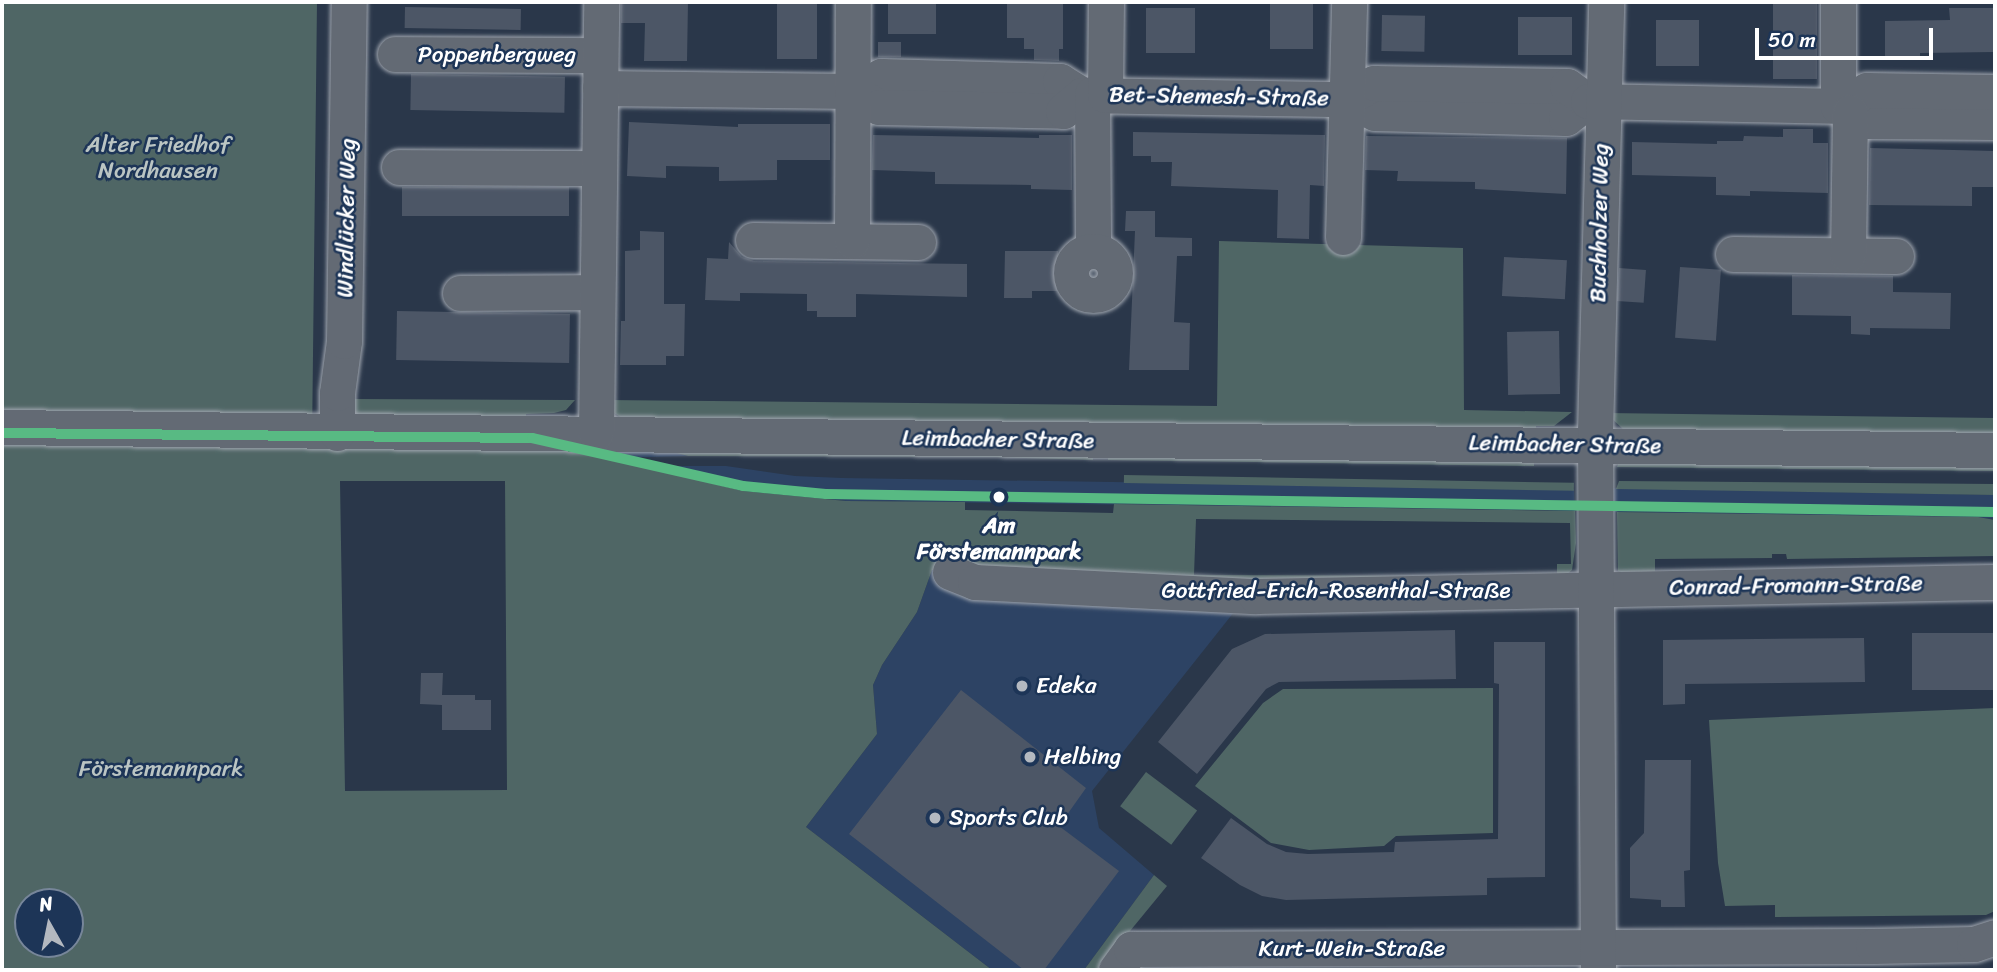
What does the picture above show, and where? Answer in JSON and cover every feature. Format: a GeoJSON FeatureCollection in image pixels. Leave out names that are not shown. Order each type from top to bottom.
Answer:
{"type":"FeatureCollection","features":[{"type":"Feature","properties":{"kind":"street","name":"Windlücker Weg"},"geometry":{"type":"LineString","coordinates":[[337,433],[337,393],[344,341],[349,2]]}},
{"type":"Feature","properties":{"kind":"street","name":"Poppenbergweg"},"geometry":{"type":"LineString","coordinates":[[596,433],[601,2]]}},
{"type":"Feature","properties":{"kind":"street"},"geometry":{"type":"LineString","coordinates":[[852,241],[853,2]]}},
{"type":"Feature","properties":{"kind":"street"},"geometry":{"type":"LineString","coordinates":[[1093,95],[1106,2]]}},
{"type":"Feature","properties":{"kind":"street"},"geometry":{"type":"LineString","coordinates":[[1346,99],[1349,2]]}},
{"type":"Feature","properties":{"kind":"street","name":"Buchholzer Weg"},"geometry":{"type":"LineString","coordinates":[[1595,444],[1595,102],[1606,2]]}},
{"type":"Feature","properties":{"kind":"street"},"geometry":{"type":"LineString","coordinates":[[1838,2],[1848,255]]}},
{"type":"Feature","properties":{"kind":"street","name":"Poppenbergweg"},"geometry":{"type":"LineString","coordinates":[[395,54],[600,72]]}},
{"type":"Feature","properties":{"kind":"street","name":"Bet-Shemesh-Straße"},"geometry":{"type":"LineString","coordinates":[[600,72],[852,91],[881,76],[1060,80],[1093,95],[1346,99],[1374,83],[1567,86],[1595,102],[1844,109],[1867,121],[1995,122]]}},
{"type":"Feature","properties":{"kind":"street","name":"Bet-Shemesh-Straße"},"geometry":{"type":"LineString","coordinates":[[1844,109],[1867,90],[1995,92]]}},
{"type":"Feature","properties":{"kind":"street","name":"Bet-Shemesh-Straße"},"geometry":{"type":"LineString","coordinates":[[1093,95],[1093,251]]}},
{"type":"Feature","properties":{"kind":"street","name":"Bet-Shemesh-Straße"},"geometry":{"type":"LineString","coordinates":[[1343,237],[1346,99]]}},
{"type":"Feature","properties":{"kind":"street"},"geometry":{"type":"LineString","coordinates":[[399,167],[599,169]]}},
{"type":"Feature","properties":{"kind":"street"},"geometry":{"type":"LineString","coordinates":[[753,240],[918,242]]}},
{"type":"Feature","properties":{"kind":"street"},"geometry":{"type":"LineString","coordinates":[[1733,254],[1896,256]]}},
{"type":"Feature","properties":{"kind":"street"},"geometry":{"type":"LineString","coordinates":[[460,293],[597,292]]}},
{"type":"Feature","properties":{"kind":"street","name":"Leimbacher Straße"},"geometry":{"type":"LineString","coordinates":[[2,427],[1102,442],[1595,444],[1995,450]]}},
{"type":"Feature","properties":{"kind":"street"},"geometry":{"type":"LineString","coordinates":[[1595,444],[1598,590],[1598,959],[1873,958],[1974,944],[1995,937]]}},
{"type":"Feature","properties":{"kind":"street","name":"Gottfried-Erich-Rosenthal-Straße"},"geometry":{"type":"LineString","coordinates":[[950,572],[975,582],[1256,596],[1598,590]]}},
{"type":"Feature","properties":{"kind":"street","name":"Conrad-Fromann-Straße"},"geometry":{"type":"LineString","coordinates":[[1598,590],[1995,582]]}},
{"type":"Feature","properties":{"kind":"street","name":"Kurt-Wein-Straße"},"geometry":{"type":"LineString","coordinates":[[1116,970],[1131,949],[1598,959]]}},
{"type":"Feature","properties":{"kind":"shaded area"},"geometry":{"type":"Polygon","coordinates":[[[639,443],[688,456],[607,458],[555,445],[639,443]]]}},
{"type":"Feature","properties":{"kind":"shaded area"},"geometry":{"type":"Polygon","coordinates":[[[650,466],[726,466],[795,476],[842,478],[1574,489],[1575,511],[846,501],[743,491],[650,466]]]}},
{"type":"Feature","properties":{"kind":"shaded area"},"geometry":{"type":"Polygon","coordinates":[[[1603,488],[1995,495],[1995,519],[1603,512],[1603,488]]]}},
{"type":"Feature","properties":{"kind":"shaded area"},"geometry":{"type":"Polygon","coordinates":[[[932,570],[1194,583],[1238,607],[1092,791],[1099,828],[1154,875],[1084,970],[992,970],[806,827],[877,734],[873,685],[882,665],[917,612],[932,570]]]}},
{"type":"Feature","properties":{"kind":"green space"},"geometry":{"type":"Polygon","coordinates":[[[2,2],[317,2],[312,443],[555,445],[743,491],[846,501],[965,502],[965,510],[1113,513],[1114,504],[1575,511],[1576,543],[1572,570],[1563,577],[1557,576],[1557,564],[1571,564],[1570,523],[1196,519],[1194,575],[1465,576],[1194,583],[932,570],[917,612],[882,665],[873,685],[877,734],[806,827],[992,970],[2,970],[2,2]],[[340,481],[345,791],[507,790],[505,481],[340,481]]]}},
{"type":"Feature","properties":{"kind":"green space"},"geometry":{"type":"Polygon","coordinates":[[[1219,241],[1463,248],[1464,410],[1572,412],[1554,426],[1536,426],[1536,434],[625,420],[611,411],[605,400],[1217,406],[1219,241]]]}},
{"type":"Feature","properties":{"kind":"green space"},"geometry":{"type":"Polygon","coordinates":[[[351,399],[575,400],[566,410],[526,414],[526,422],[363,419],[351,409],[351,399]]]}},
{"type":"Feature","properties":{"kind":"green space"},"geometry":{"type":"Polygon","coordinates":[[[1606,413],[1995,418],[1995,440],[1626,432],[1606,413]]]}},
{"type":"Feature","properties":{"kind":"green space"},"geometry":{"type":"Polygon","coordinates":[[[639,443],[1093,457],[1093,460],[688,456],[639,443]]]}},
{"type":"Feature","properties":{"kind":"green space"},"geometry":{"type":"Polygon","coordinates":[[[1534,456],[1534,466],[1108,460],[1108,457],[1534,456]]]}},
{"type":"Feature","properties":{"kind":"green space"},"geometry":{"type":"Polygon","coordinates":[[[1995,460],[1995,471],[1617,467],[1619,462],[1995,460]]]}},
{"type":"Feature","properties":{"kind":"green space"},"geometry":{"type":"Polygon","coordinates":[[[1124,475],[1574,483],[1574,491],[1124,483],[1124,475]]]}},
{"type":"Feature","properties":{"kind":"green space"},"geometry":{"type":"Polygon","coordinates":[[[1619,481],[1995,484],[1995,495],[1616,489],[1619,481]]]}},
{"type":"Feature","properties":{"kind":"green space"},"geometry":{"type":"Polygon","coordinates":[[[1617,512],[1978,517],[1995,520],[1995,556],[1787,559],[1786,554],[1772,554],[1772,558],[1655,559],[1655,576],[1631,575],[1618,571],[1617,512]]]}},
{"type":"Feature","properties":{"kind":"green space"},"geometry":{"type":"Polygon","coordinates":[[[1493,688],[1493,833],[1396,836],[1384,846],[1309,850],[1271,843],[1195,786],[1263,703],[1283,689],[1493,688]]]}},
{"type":"Feature","properties":{"kind":"green space"},"geometry":{"type":"Polygon","coordinates":[[[1995,708],[1995,911],[1986,915],[1775,917],[1775,905],[1725,906],[1718,863],[1709,720],[1995,708]]]}},
{"type":"Feature","properties":{"kind":"green space"},"geometry":{"type":"Polygon","coordinates":[[[1146,772],[1197,811],[1171,845],[1120,806],[1146,772]]]}},
{"type":"Feature","properties":{"kind":"green space"},"geometry":{"type":"Polygon","coordinates":[[[1154,875],[1167,886],[1098,970],[1084,970],[1154,875]]]}},
{"type":"Feature","properties":{"kind":"building"},"geometry":{"type":"Polygon","coordinates":[[[621,2],[688,2],[687,61],[644,61],[645,23],[621,23],[621,2]]]}},
{"type":"Feature","properties":{"kind":"building"},"geometry":{"type":"Polygon","coordinates":[[[777,2],[817,2],[817,59],[777,59],[777,2]]]}},
{"type":"Feature","properties":{"kind":"building"},"geometry":{"type":"Polygon","coordinates":[[[888,2],[936,2],[936,34],[888,34],[888,2]]]}},
{"type":"Feature","properties":{"kind":"building"},"geometry":{"type":"Polygon","coordinates":[[[1007,2],[1063,2],[1063,49],[1059,49],[1059,61],[1034,60],[1034,49],[1024,49],[1024,38],[1007,38],[1007,2]]]}},
{"type":"Feature","properties":{"kind":"building"},"geometry":{"type":"Polygon","coordinates":[[[1270,2],[1313,2],[1313,49],[1270,49],[1270,2]]]}},
{"type":"Feature","properties":{"kind":"building"},"geometry":{"type":"Polygon","coordinates":[[[1773,2],[1817,2],[1817,79],[1773,79],[1773,2]]]}},
{"type":"Feature","properties":{"kind":"building"},"geometry":{"type":"Polygon","coordinates":[[[405,7],[521,9],[521,30],[405,28],[405,7]]]}},
{"type":"Feature","properties":{"kind":"building"},"geometry":{"type":"Polygon","coordinates":[[[1146,8],[1195,8],[1195,53],[1146,53],[1146,8]]]}},
{"type":"Feature","properties":{"kind":"building"},"geometry":{"type":"Polygon","coordinates":[[[1949,8],[1995,8],[1995,52],[1920,53],[1920,58],[1885,58],[1885,21],[1950,20],[1949,8]]]}},
{"type":"Feature","properties":{"kind":"building"},"geometry":{"type":"Polygon","coordinates":[[[1382,15],[1425,16],[1424,52],[1381,51],[1382,15]]]}},
{"type":"Feature","properties":{"kind":"building"},"geometry":{"type":"Polygon","coordinates":[[[1518,17],[1572,17],[1572,55],[1518,55],[1518,17]]]}},
{"type":"Feature","properties":{"kind":"building"},"geometry":{"type":"Polygon","coordinates":[[[1656,20],[1699,20],[1699,66],[1656,66],[1656,20]]]}},
{"type":"Feature","properties":{"kind":"building"},"geometry":{"type":"Polygon","coordinates":[[[878,42],[901,42],[901,57],[878,57],[878,42]]]}},
{"type":"Feature","properties":{"kind":"building"},"geometry":{"type":"Polygon","coordinates":[[[411,74],[565,77],[564,113],[410,110],[411,74]]]}},
{"type":"Feature","properties":{"kind":"building"},"geometry":{"type":"Polygon","coordinates":[[[629,122],[738,127],[738,124],[830,124],[830,160],[777,160],[777,180],[719,181],[719,167],[666,166],[666,178],[627,176],[629,122]]]}},
{"type":"Feature","properties":{"kind":"building"},"geometry":{"type":"Polygon","coordinates":[[[1783,129],[1813,129],[1813,143],[1828,143],[1828,193],[1750,191],[1750,196],[1716,195],[1716,177],[1632,175],[1632,142],[1717,144],[1717,141],[1743,141],[1744,136],[1783,137],[1783,129]]]}},
{"type":"Feature","properties":{"kind":"building"},"geometry":{"type":"Polygon","coordinates":[[[1133,132],[1325,135],[1324,186],[1310,185],[1309,239],[1277,238],[1278,190],[1171,186],[1172,162],[1151,162],[1151,156],[1133,156],[1133,132]]]}},
{"type":"Feature","properties":{"kind":"building"},"geometry":{"type":"Polygon","coordinates":[[[873,135],[1039,138],[1039,135],[1072,135],[1072,190],[1031,189],[1031,185],[935,184],[935,172],[872,170],[873,135]]]}},
{"type":"Feature","properties":{"kind":"building"},"geometry":{"type":"Polygon","coordinates":[[[1366,136],[1567,138],[1566,194],[1475,189],[1475,182],[1397,181],[1398,171],[1365,170],[1366,136]]]}},
{"type":"Feature","properties":{"kind":"building"},"geometry":{"type":"Polygon","coordinates":[[[1870,148],[1995,151],[1995,187],[1972,187],[1972,206],[1869,205],[1870,148]]]}},
{"type":"Feature","properties":{"kind":"building"},"geometry":{"type":"Polygon","coordinates":[[[402,187],[569,187],[569,216],[402,216],[402,187]]]}},
{"type":"Feature","properties":{"kind":"building"},"geometry":{"type":"Polygon","coordinates":[[[1126,211],[1155,211],[1155,237],[1192,238],[1192,256],[1177,256],[1174,322],[1190,323],[1189,370],[1129,370],[1135,231],[1125,231],[1126,211]]]}},
{"type":"Feature","properties":{"kind":"building"},"geometry":{"type":"Polygon","coordinates":[[[640,231],[664,232],[664,304],[685,304],[684,356],[666,356],[666,365],[620,365],[621,321],[625,321],[625,251],[640,250],[640,231]]]}},
{"type":"Feature","properties":{"kind":"building"},"geometry":{"type":"Polygon","coordinates":[[[729,242],[742,257],[754,261],[967,264],[967,297],[856,294],[856,317],[817,317],[817,311],[807,311],[807,294],[740,293],[740,301],[705,300],[707,258],[728,259],[729,242]]]}},
{"type":"Feature","properties":{"kind":"building"},"geometry":{"type":"Polygon","coordinates":[[[1005,251],[1058,251],[1057,291],[1032,291],[1032,298],[1004,298],[1005,251]]]}},
{"type":"Feature","properties":{"kind":"building"},"geometry":{"type":"Polygon","coordinates":[[[1504,257],[1567,260],[1565,299],[1502,296],[1504,257]]]}},
{"type":"Feature","properties":{"kind":"building"},"geometry":{"type":"Polygon","coordinates":[[[1680,267],[1721,270],[1716,341],[1675,338],[1680,267]]]}},
{"type":"Feature","properties":{"kind":"building"},"geometry":{"type":"Polygon","coordinates":[[[1619,268],[1646,270],[1644,303],[1617,301],[1619,268]]]}},
{"type":"Feature","properties":{"kind":"building"},"geometry":{"type":"Polygon","coordinates":[[[1792,275],[1893,276],[1893,292],[1951,293],[1950,329],[1870,328],[1870,335],[1851,334],[1851,316],[1792,315],[1792,275]]]}},
{"type":"Feature","properties":{"kind":"building"},"geometry":{"type":"Polygon","coordinates":[[[397,311],[570,314],[569,363],[396,360],[397,311]]]}},
{"type":"Feature","properties":{"kind":"building"},"geometry":{"type":"Polygon","coordinates":[[[1559,331],[1560,394],[1508,395],[1507,332],[1559,331]]]}},
{"type":"Feature","properties":{"kind":"building"},"geometry":{"type":"Polygon","coordinates":[[[1455,630],[1456,679],[1279,682],[1266,689],[1197,774],[1158,742],[1232,649],[1265,634],[1455,630]]]}},
{"type":"Feature","properties":{"kind":"building"},"geometry":{"type":"Polygon","coordinates":[[[1912,633],[1995,633],[1995,690],[1912,690],[1912,633]]]}},
{"type":"Feature","properties":{"kind":"building"},"geometry":{"type":"Polygon","coordinates":[[[1864,638],[1865,682],[1685,684],[1685,704],[1663,705],[1663,640],[1864,638]]]}},
{"type":"Feature","properties":{"kind":"building"},"geometry":{"type":"Polygon","coordinates":[[[1494,642],[1545,642],[1545,877],[1487,878],[1487,895],[1286,900],[1262,896],[1240,885],[1201,858],[1231,818],[1267,844],[1286,852],[1308,854],[1394,852],[1395,842],[1498,839],[1499,684],[1494,683],[1494,642]]]}},
{"type":"Feature","properties":{"kind":"building"},"geometry":{"type":"Polygon","coordinates":[[[421,673],[443,673],[442,695],[475,695],[475,700],[491,700],[491,730],[442,730],[442,705],[420,704],[421,673]]]}},
{"type":"Feature","properties":{"kind":"building"},"geometry":{"type":"Polygon","coordinates":[[[961,690],[1086,788],[1059,826],[1119,871],[1044,970],[1024,970],[849,834],[961,690]]]}},
{"type":"Feature","properties":{"kind":"building"},"geometry":{"type":"Polygon","coordinates":[[[1645,760],[1691,760],[1690,870],[1684,871],[1685,907],[1661,907],[1661,900],[1630,898],[1630,848],[1644,833],[1645,760]]]}},
{"type":"Feature","properties":{"kind":"transit line"},"geometry":{"type":"LineString","coordinates":[[2,433],[532,438],[743,486],[826,494],[1995,512]]}},
{"type":"Feature","properties":{"kind":"place","name":"Am Förstemannpark"},"geometry":{"type":"Point","coordinates":[999,497]}},
{"type":"Feature","properties":{"kind":"place","name":"Edeka"},"geometry":{"type":"Point","coordinates":[1022,686]}},
{"type":"Feature","properties":{"kind":"place","name":"Helbing"},"geometry":{"type":"Point","coordinates":[1030,757]}},
{"type":"Feature","properties":{"kind":"place","name":"Sports Club"},"geometry":{"type":"Point","coordinates":[935,818]}},
{"type":"Feature","properties":{"kind":"park label","name":"Alter Friedhof Nordhausen"},"geometry":{"type":"Point","coordinates":[158,158]}},
{"type":"Feature","properties":{"kind":"park label","name":"Förstemannpark"},"geometry":{"type":"Point","coordinates":[161,769]}}]}
